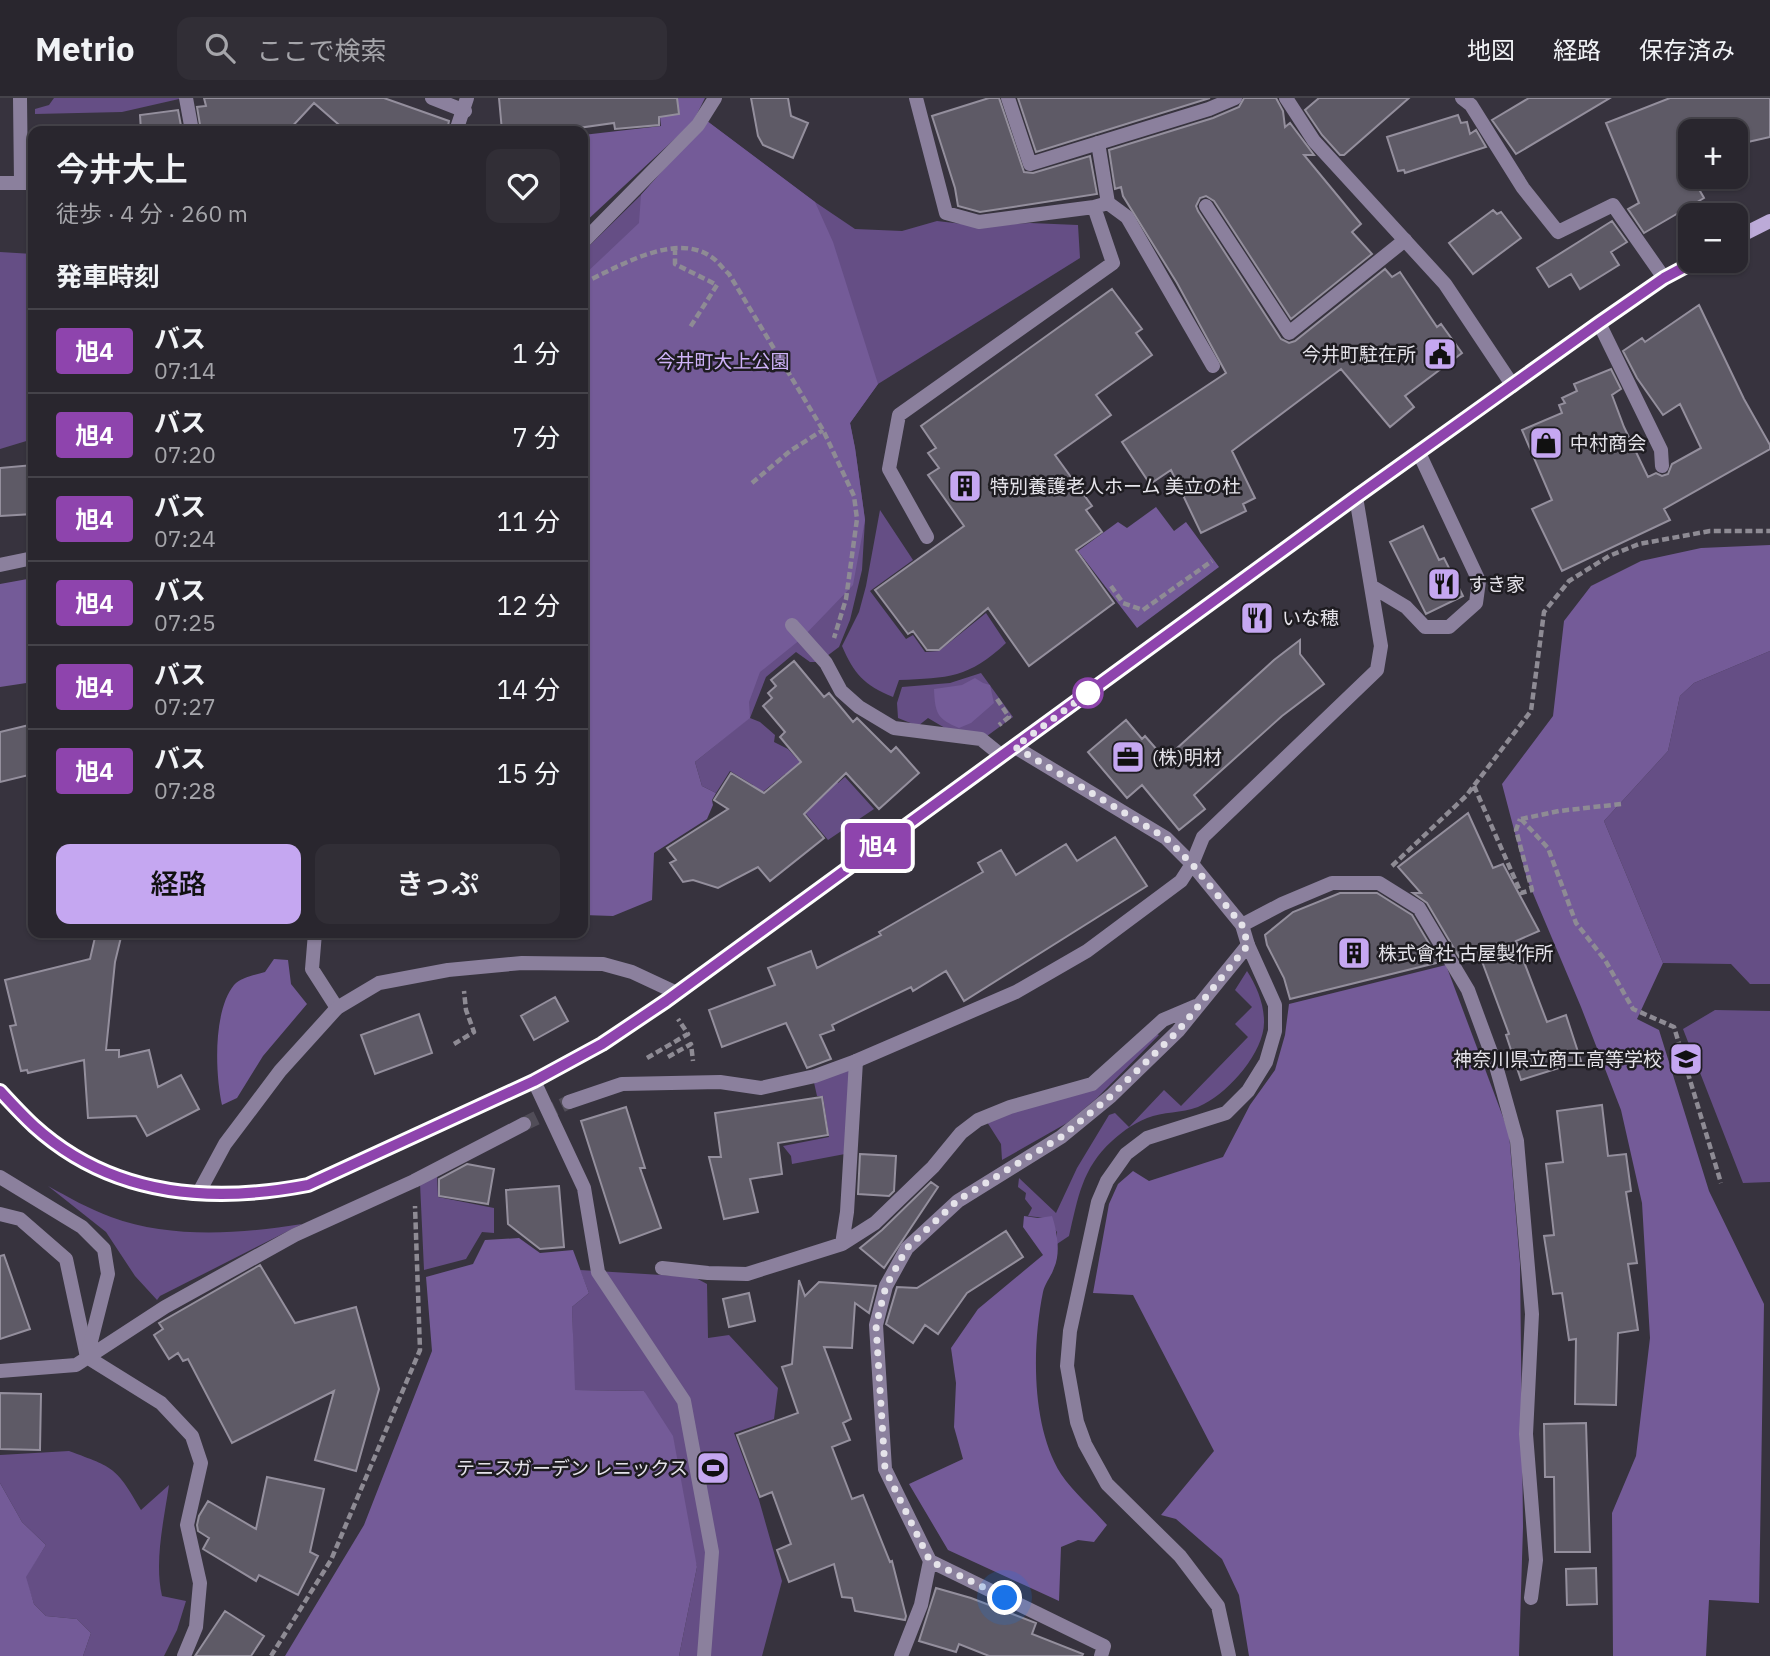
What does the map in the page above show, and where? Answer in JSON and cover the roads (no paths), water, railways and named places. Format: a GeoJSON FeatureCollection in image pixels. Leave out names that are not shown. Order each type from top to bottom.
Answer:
{"type":"FeatureCollection","features":[{"type":"Feature","properties":{"kind":"street"},"geometry":{"type":"LineString","coordinates":[[0,183],[27,183],[20,98]]}},
{"type":"Feature","properties":{"kind":"street"},"geometry":{"type":"LineString","coordinates":[[186,98],[191,126]]}},
{"type":"Feature","properties":{"kind":"street"},"geometry":{"type":"LineString","coordinates":[[432,98],[466,104],[458,126]]}},
{"type":"Feature","properties":{"kind":"street"},"geometry":{"type":"LineString","coordinates":[[588,237],[698,125],[715,98]]}},
{"type":"Feature","properties":{"kind":"street"},"geometry":{"type":"LineString","coordinates":[[916,98],[946,213],[979,222],[1101,205],[1127,217],[1213,366]]}},
{"type":"Feature","properties":{"kind":"street"},"geometry":{"type":"LineString","coordinates":[[1008,98],[1030,164],[1235,98]]}},
{"type":"Feature","properties":{"kind":"street"},"geometry":{"type":"LineString","coordinates":[[1286,98],[1314,141],[1445,284],[1513,386]]}},
{"type":"Feature","properties":{"kind":"street"},"geometry":{"type":"LineString","coordinates":[[1462,98],[1471,105],[1523,188],[1558,232],[1613,205],[1664,278]]}},
{"type":"Feature","properties":{"kind":"street"},"geometry":{"type":"LineString","coordinates":[[927,537],[889,469],[899,415],[1113,263],[1101,205],[1098,143]]}},
{"type":"Feature","properties":{"kind":"street"},"geometry":{"type":"LineString","coordinates":[[1206,206],[1289,333],[1405,240]]}},
{"type":"Feature","properties":{"kind":"street"},"geometry":{"type":"LineString","coordinates":[[1748,232],[1770,221]]}},
{"type":"Feature","properties":{"kind":"street"},"geometry":{"type":"LineString","coordinates":[[0,1091],[34,1127],[70,1153],[114,1176],[159,1190],[198,1194],[267,1192],[308,1185],[534,1081],[602,1044],[677,993],[1356,497],[1599,323],[1678,271]]}},
{"type":"Feature","properties":{"kind":"street"},"geometry":{"type":"LineString","coordinates":[[1599,323],[1661,450],[1662,466]]}},
{"type":"Feature","properties":{"kind":"street"},"geometry":{"type":"LineString","coordinates":[[1371,586],[1406,607],[1425,627],[1449,627],[1476,604],[1479,581],[1419,453]]}},
{"type":"Feature","properties":{"kind":"street"},"geometry":{"type":"LineString","coordinates":[[569,1102],[622,1084],[720,1082],[761,1088],[815,1076],[1016,992],[1076,958],[1138,916],[1181,881],[1192,864],[1203,836],[1377,670],[1381,646],[1356,497]]}},
{"type":"Feature","properties":{"kind":"street"},"geometry":{"type":"LineString","coordinates":[[0,565],[28,559]]}},
{"type":"Feature","properties":{"kind":"street"},"geometry":{"type":"LineString","coordinates":[[792,625],[826,663],[841,691],[871,714],[894,728],[981,739],[1002,756]]}},
{"type":"Feature","properties":{"kind":"street"},"geometry":{"type":"LineString","coordinates":[[1015,747],[1166,838],[1192,864],[1242,925],[1275,1005],[1275,1031],[1266,1062],[1248,1091],[1226,1113],[1147,1138],[1126,1154],[1107,1181],[1098,1202],[1070,1331],[1067,1366],[1077,1422],[1085,1444],[1107,1484],[1180,1556],[1218,1606],[1229,1656]]}},
{"type":"Feature","properties":{"kind":"street"},"geometry":{"type":"LineString","coordinates":[[1242,925],[1282,904],[1332,883],[1379,883],[1419,908],[1468,990],[1496,1066],[1517,1141],[1532,1314],[1526,1434],[1536,1560],[1531,1598]]}},
{"type":"Feature","properties":{"kind":"street"},"geometry":{"type":"LineString","coordinates":[[315,938],[312,969],[337,1008]]}},
{"type":"Feature","properties":{"kind":"street"},"geometry":{"type":"LineString","coordinates":[[901,1656],[921,1605],[930,1561],[885,1469],[876,1325],[886,1286],[907,1248],[958,1200],[1061,1137],[1111,1096],[1178,1031],[1248,945]]}},
{"type":"Feature","properties":{"kind":"street"},"geometry":{"type":"LineString","coordinates":[[198,1194],[225,1144],[280,1071],[337,1008],[379,983],[460,969],[522,963],[603,964],[632,972],[677,993]]}},
{"type":"Feature","properties":{"kind":"street"},"geometry":{"type":"LineString","coordinates":[[662,1268],[747,1274],[842,1244],[875,1223],[933,1167],[961,1133],[978,1120],[1010,1107],[1091,1084],[1163,1020],[1200,1004]]}},
{"type":"Feature","properties":{"kind":"street"},"geometry":{"type":"LineString","coordinates":[[842,1244],[847,1212],[856,1061]]}},
{"type":"Feature","properties":{"kind":"street"},"geometry":{"type":"LineString","coordinates":[[534,1081],[584,1188],[598,1272],[684,1401],[712,1552],[704,1656]]}},
{"type":"Feature","properties":{"kind":"street"},"geometry":{"type":"LineString","coordinates":[[0,1371],[76,1365],[165,1307],[295,1235],[414,1181],[524,1124]]}},
{"type":"Feature","properties":{"kind":"street"},"geometry":{"type":"LineString","coordinates":[[0,1177],[82,1227],[104,1249],[108,1274],[87,1357]]}},
{"type":"Feature","properties":{"kind":"street"},"geometry":{"type":"LineString","coordinates":[[0,1214],[20,1219],[66,1259],[87,1357],[161,1403],[192,1436],[201,1463],[187,1525],[200,1583],[196,1627],[184,1656]]}},
{"type":"Feature","properties":{"kind":"street"},"geometry":{"type":"LineString","coordinates":[[930,1561],[1104,1646],[1101,1656]]}},
{"type":"Feature","properties":{"kind":"tunnel"},"geometry":{"type":"LineString","coordinates":[[524,1124],[569,1102]]}},
{"type":"Feature","properties":{"kind":"place","name":"今井町駐在所"},"geometry":{"type":"Point","coordinates":[1440,354]}},
{"type":"Feature","properties":{"kind":"place","name":"中村商会"},"geometry":{"type":"Point","coordinates":[1546,443]}},
{"type":"Feature","properties":{"kind":"place","name":"特別養護老人ホーム 美立の杜"},"geometry":{"type":"Point","coordinates":[965,486]}},
{"type":"Feature","properties":{"kind":"place","name":"すき家"},"geometry":{"type":"Point","coordinates":[1444,584]}},
{"type":"Feature","properties":{"kind":"place","name":"いな穂"},"geometry":{"type":"Point","coordinates":[1257,618]}},
{"type":"Feature","properties":{"kind":"place","name":"(株)明材"},"geometry":{"type":"Point","coordinates":[1128,757]}},
{"type":"Feature","properties":{"kind":"place","name":"株式會社 古屋製作所"},"geometry":{"type":"Point","coordinates":[1354,953]}},
{"type":"Feature","properties":{"kind":"place","name":"神奈川県立商工高等学校"},"geometry":{"type":"Point","coordinates":[1686,1059]}},
{"type":"Feature","properties":{"kind":"place","name":"テニスガーデン レニックス"},"geometry":{"type":"Point","coordinates":[713,1468]}},
{"type":"Feature","properties":{"kind":"park label","name":"今井町大上公園"},"geometry":{"type":"Point","coordinates":[723,361]}}]}
